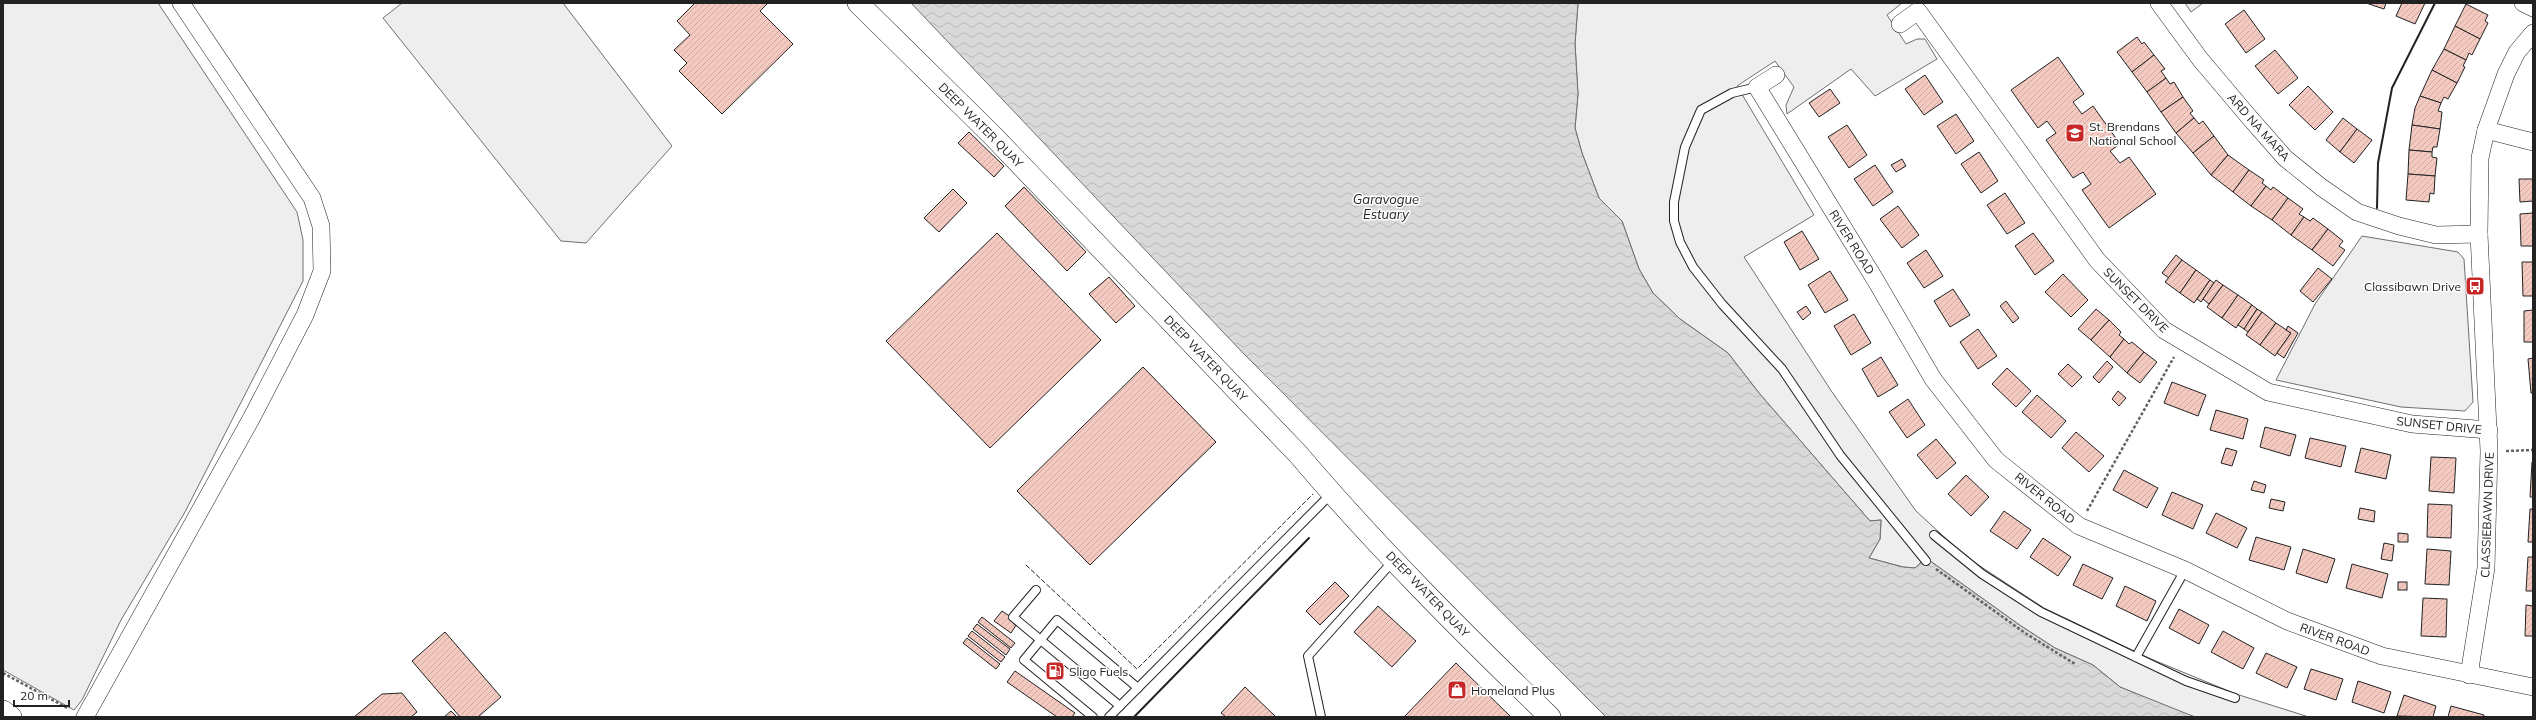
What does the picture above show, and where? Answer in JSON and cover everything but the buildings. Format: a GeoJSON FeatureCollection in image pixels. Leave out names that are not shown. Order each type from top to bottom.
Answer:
{"type":"FeatureCollection","features":[{"type":"Feature","properties":{"kind":"street"},"geometry":{"type":"LineString","coordinates":[[85,717],[251,419],[305,315],[322,271],[321,226],[312,198],[181,3]]}},
{"type":"Feature","properties":{"kind":"street","name":"DEEP WATER QUAY"},"geometry":{"type":"LineString","coordinates":[[858,3],[992,135],[1298,454],[1332,493],[1394,559],[1550,717]]}},
{"type":"Feature","properties":{"kind":"street","name":"ARD NA MARA"},"geometry":{"type":"LineString","coordinates":[[2159,3],[2200,59],[2285,158],[2321,187],[2357,212],[2399,226],[2436,235],[2479,234]]}},
{"type":"Feature","properties":{"kind":"street"},"geometry":{"type":"LineString","coordinates":[[2523,3],[2533,8]]}},
{"type":"Feature","properties":{"kind":"street","name":"SUNSET DRIVE"},"geometry":{"type":"LineString","coordinates":[[1900,24],[1918,11],[2097,260],[2164,330],[2183,343],[2268,392],[2412,424],[2489,430]]}},
{"type":"Feature","properties":{"kind":"street","name":"CLASSIEBAWN DRIVE"},"geometry":{"type":"LineString","coordinates":[[2469,676],[2486,568],[2490,451],[2484,381],[2479,234],[2480,158],[2486,130],[2506,74],[2517,52],[2533,33]]}},
{"type":"Feature","properties":{"kind":"street"},"geometry":{"type":"LineString","coordinates":[[1757,87],[1776,75]]}},
{"type":"Feature","properties":{"kind":"street","name":"RIVER ROAD"},"geometry":{"type":"LineString","coordinates":[[1757,87],[1876,281],[1933,379],[1996,460],[2079,526],[2185,570],[2294,624],[2382,656],[2469,676],[2533,687]]}},
{"type":"Feature","properties":{"kind":"street"},"geometry":{"type":"LineString","coordinates":[[2486,130],[2533,142]]}},
{"type":"Feature","properties":{"kind":"street"},"geometry":{"type":"LineString","coordinates":[[3,711],[11,717]]}},
{"type":"Feature","properties":{"kind":"lane"},"geometry":{"type":"LineString","coordinates":[[1757,87],[1732,93],[1701,110],[1685,147],[1674,202],[1674,221],[1680,242],[1693,267],[1722,304],[1782,369],[1840,455],[1926,561]]}},
{"type":"Feature","properties":{"kind":"lane"},"geometry":{"type":"LineString","coordinates":[[1109,717],[1332,493]]}},
{"type":"Feature","properties":{"kind":"lane"},"geometry":{"type":"LineString","coordinates":[[1934,535],[2012,595],[2041,612],[2186,681],[2235,698]]}},
{"type":"Feature","properties":{"kind":"lane"},"geometry":{"type":"LineString","coordinates":[[1321,717],[1308,656],[1394,559]]}},
{"type":"Feature","properties":{"kind":"lane"},"geometry":{"type":"LineString","coordinates":[[2136,657],[2185,570]]}},
{"type":"Feature","properties":{"kind":"lane"},"geometry":{"type":"LineString","coordinates":[[1036,590],[1013,618],[1120,706]]}},
{"type":"Feature","properties":{"kind":"lane"},"geometry":{"type":"LineString","coordinates":[[1093,717],[1024,660],[1057,620],[1138,688]]}},
{"type":"Feature","properties":{"kind":"path"},"geometry":{"type":"LineString","coordinates":[[2079,526],[2183,343]]}},
{"type":"Feature","properties":{"kind":"path"},"geometry":{"type":"LineString","coordinates":[[2490,451],[2533,450]]}},
{"type":"Feature","properties":{"kind":"path"},"geometry":{"type":"LineString","coordinates":[[1926,561],[2025,633],[2075,664]]}},
{"type":"Feature","properties":{"kind":"path"},"geometry":{"type":"LineString","coordinates":[[3,673],[70,710]]}},
{"type":"Feature","properties":{"kind":"shaded area"},"geometry":{"type":"Polygon","coordinates":[[[3,3],[158,3],[297,212],[303,240],[303,281],[185,512],[121,620],[82,700],[74,710],[3,670],[3,3]]]}},
{"type":"Feature","properties":{"kind":"shaded area"},"geometry":{"type":"Polygon","coordinates":[[[402,3],[563,3],[672,146],[586,243],[561,241],[383,18],[402,3]]]}},
{"type":"Feature","properties":{"kind":"shaded area"},"geometry":{"type":"Polygon","coordinates":[[[1578,3],[1902,3],[1887,15],[1906,44],[1917,39],[1925,39],[1937,59],[1875,96],[1851,69],[1787,114],[1786,105],[1794,87],[1775,61],[1737,86],[1814,215],[1744,257],[1832,392],[1916,511],[1966,557],[2044,608],[2151,659],[2236,694],[2309,717],[2195,717],[2188,715],[2120,687],[2093,665],[2055,648],[2021,626],[1926,558],[1915,568],[1903,567],[1869,558],[1880,539],[1881,520],[1870,521],[1759,393],[1728,353],[1680,319],[1653,293],[1639,269],[1622,221],[1599,198],[1582,153],[1575,128],[1578,94],[1575,44],[1578,3]]]}},
{"type":"Feature","properties":{"kind":"shaded area"},"geometry":{"type":"Polygon","coordinates":[[[2185,3],[2203,3],[2191,12],[2185,3]]]}},
{"type":"Feature","properties":{"kind":"shaded area"},"geometry":{"type":"Polygon","coordinates":[[[2362,236],[2458,252],[2464,259],[2473,402],[2465,411],[2401,407],[2276,380],[2315,304],[2362,236]]]}},
{"type":"Feature","properties":{"kind":"water","name":"Garavogue Estuary"},"geometry":{"type":"Polygon","coordinates":[[[911,3],[1578,3],[1575,44],[1578,94],[1575,128],[1582,153],[1599,198],[1622,221],[1639,269],[1653,293],[1680,319],[1728,353],[1759,393],[1870,521],[1881,520],[1880,539],[1869,558],[1903,567],[1915,568],[1926,558],[2021,626],[2055,648],[2093,665],[2120,687],[2195,717],[1606,717],[1242,352],[911,3]]]}},
{"type":"Feature","properties":{"kind":"fence"},"geometry":{"type":"LineString","coordinates":[[1026,565],[1137,669],[1313,494]]}},
{"type":"Feature","properties":{"kind":"wall"},"geometry":{"type":"LineString","coordinates":[[2377,208],[2378,163],[2392,88],[2435,3]]}},
{"type":"Feature","properties":{"kind":"wall"},"geometry":{"type":"LineString","coordinates":[[1134,717],[1309,538]]}},
{"type":"Feature","properties":{"kind":"place","name":"St. Brendans National School"},"geometry":{"type":"Point","coordinates":[2075,133]}},
{"type":"Feature","properties":{"kind":"place","name":"Classibawn Drive"},"geometry":{"type":"Point","coordinates":[2475,286]}},
{"type":"Feature","properties":{"kind":"place","name":"Sligo Fuels"},"geometry":{"type":"Point","coordinates":[1055,671]}},
{"type":"Feature","properties":{"kind":"place","name":"Homeland Plus"},"geometry":{"type":"Point","coordinates":[1457,690]}}]}
